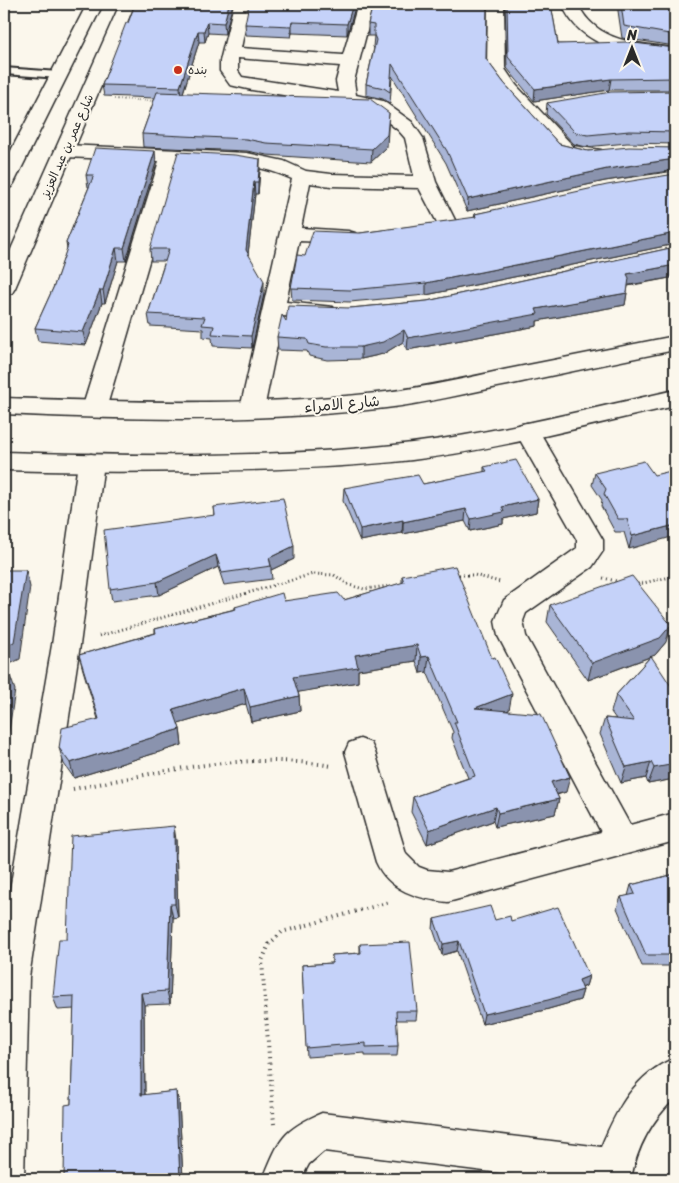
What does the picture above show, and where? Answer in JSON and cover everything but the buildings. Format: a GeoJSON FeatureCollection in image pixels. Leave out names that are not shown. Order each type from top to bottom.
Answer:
{"type":"FeatureCollection","features":[{"type":"Feature","properties":{"kind":"street","name":"شارع عمر بن عبد العزيز"},"geometry":{"type":"LineString","coordinates":[[4,288],[50,144],[47,100],[95,4]]}},
{"type":"Feature","properties":{"kind":"street","name":"شارع عمر بن عبد العزيز"},"geometry":{"type":"LineString","coordinates":[[4,183],[50,144],[88,100],[128,4]]}},
{"type":"Feature","properties":{"kind":"street"},"geometry":{"type":"LineString","coordinates":[[242,4],[231,52],[229,71],[236,80],[252,85],[348,99],[377,106],[405,126],[414,138],[426,182],[448,224]]}},
{"type":"Feature","properties":{"kind":"street"},"geometry":{"type":"LineString","coordinates":[[348,99],[345,81],[366,4]]}},
{"type":"Feature","properties":{"kind":"street"},"geometry":{"type":"LineString","coordinates":[[496,4],[496,68],[510,89],[538,107],[566,150],[586,155],[613,152]]}},
{"type":"Feature","properties":{"kind":"street"},"geometry":{"type":"LineString","coordinates":[[564,4],[580,24],[606,40],[645,50],[675,53]]}},
{"type":"Feature","properties":{"kind":"street"},"geometry":{"type":"LineString","coordinates":[[231,52],[350,61]]}},
{"type":"Feature","properties":{"kind":"street"},"geometry":{"type":"LineString","coordinates":[[47,100],[57,105],[65,106],[88,100]]}},
{"type":"Feature","properties":{"kind":"street"},"geometry":{"type":"LineString","coordinates":[[50,144],[170,156],[247,160],[277,165],[302,176],[332,180],[426,182]]}},
{"type":"Feature","properties":{"kind":"street"},"geometry":{"type":"LineString","coordinates":[[94,409],[170,156]]}},
{"type":"Feature","properties":{"kind":"street"},"geometry":{"type":"LineString","coordinates":[[252,409],[302,176]]}},
{"type":"Feature","properties":{"kind":"street"},"geometry":{"type":"LineString","coordinates":[[289,234],[369,236]]}},
{"type":"Feature","properties":{"kind":"street"},"geometry":{"type":"LineString","coordinates":[[274,308],[341,312]]}},
{"type":"Feature","properties":{"kind":"street","name":"شارع الامراء"},"geometry":{"type":"LineString","coordinates":[[4,406],[94,409],[320,407],[386,400],[451,389],[675,343]]}},
{"type":"Feature","properties":{"kind":"street"},"geometry":{"type":"LineString","coordinates":[[4,460],[91,464],[259,462],[351,458],[441,447],[527,431],[675,398]]}},
{"type":"Feature","properties":{"kind":"street"},"geometry":{"type":"LineString","coordinates":[[527,431],[590,540],[590,551],[582,560],[514,607],[509,621],[512,636],[622,841]]}},
{"type":"Feature","properties":{"kind":"street"},"geometry":{"type":"LineString","coordinates":[[5,1179],[12,977],[66,645],[91,464]]}},
{"type":"Feature","properties":{"kind":"street"},"geometry":{"type":"LineString","coordinates":[[363,763],[392,862],[407,877],[426,885],[448,887],[675,827]]}},
{"type":"Feature","properties":{"kind":"street"},"geometry":{"type":"LineString","coordinates":[[282,1179],[293,1153],[305,1139],[322,1132],[613,1174],[633,1119],[666,1081],[675,1076]]}},
{"type":"Feature","properties":{"kind":"lane"},"geometry":{"type":"LineString","coordinates":[[4,72],[59,75]]}},
{"type":"Feature","properties":{"kind":"path"},"geometry":{"type":"LineString","coordinates":[[88,100],[165,101]]}},
{"type":"Feature","properties":{"kind":"path"},"geometry":{"type":"LineString","coordinates":[[582,560],[603,578],[634,585],[675,576]]}},
{"type":"Feature","properties":{"kind":"path"},"geometry":{"type":"LineString","coordinates":[[66,645],[313,574],[334,575],[349,585],[364,589],[380,589],[395,585]]}},
{"type":"Feature","properties":{"kind":"path"},"geometry":{"type":"LineString","coordinates":[[454,575],[474,575],[502,582],[527,597]]}},
{"type":"Feature","properties":{"kind":"path"},"geometry":{"type":"LineString","coordinates":[[41,794],[214,764],[265,759],[363,763]]}},
{"type":"Feature","properties":{"kind":"path"},"geometry":{"type":"LineString","coordinates":[[274,1132],[262,961],[269,944],[282,932],[392,901]]}},
{"type":"Feature","properties":{"kind":"place","name":"بنده"},"geometry":{"type":"Point","coordinates":[178,70]}}]}
